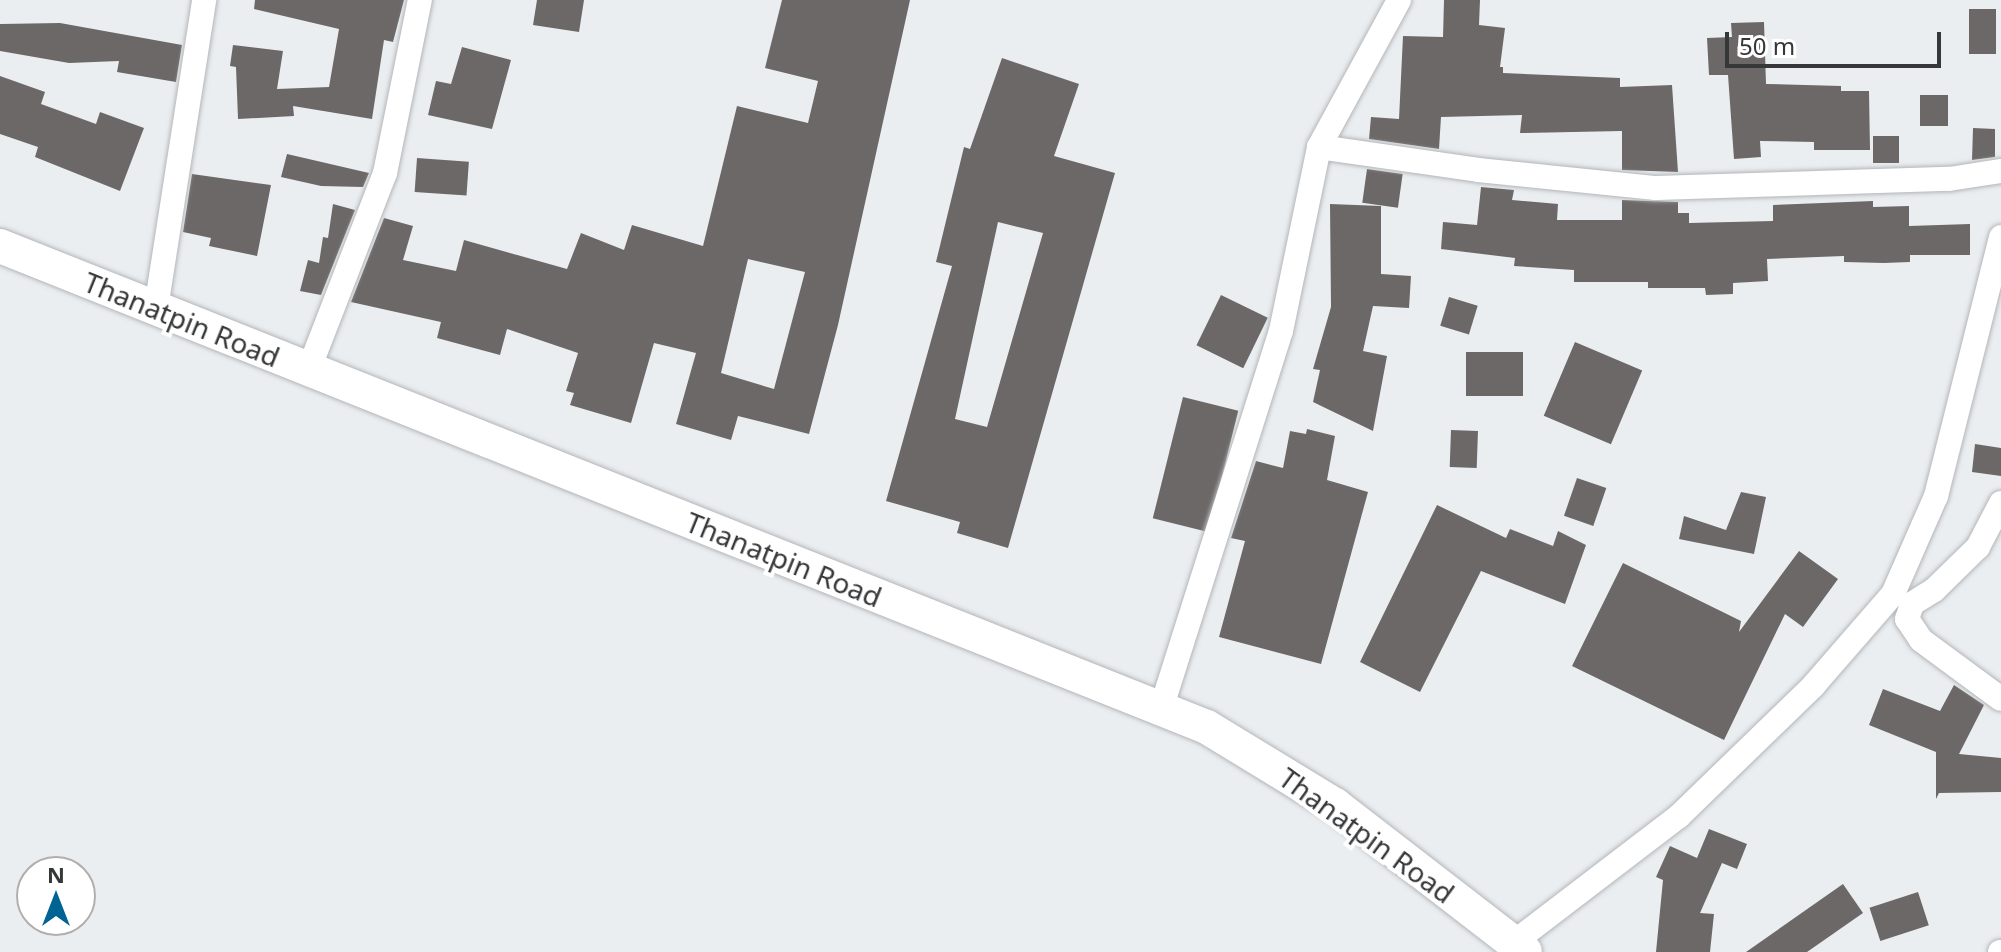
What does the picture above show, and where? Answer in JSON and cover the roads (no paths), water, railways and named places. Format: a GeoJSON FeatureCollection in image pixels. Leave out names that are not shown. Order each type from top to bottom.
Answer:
{"type":"FeatureCollection","features":[{"type":"Feature","properties":{"kind":"main road","name":"Thanatpin Road"},"geometry":{"type":"LineString","coordinates":[[0,246],[1207,727],[1335,805],[1519,947]]}},
{"type":"Feature","properties":{"kind":"street"},"geometry":{"type":"LineString","coordinates":[[156,308],[204,0]]}},
{"type":"Feature","properties":{"kind":"street"},"geometry":{"type":"LineString","coordinates":[[309,369],[385,173],[420,0]]}},
{"type":"Feature","properties":{"kind":"street"},"geometry":{"type":"LineString","coordinates":[[1161,709],[1281,331],[1319,147],[1399,0]]}},
{"type":"Feature","properties":{"kind":"street"},"geometry":{"type":"LineString","coordinates":[[1319,147],[1478,170],[1656,188],[1949,179],[2001,171]]}},
{"type":"Feature","properties":{"kind":"street"},"geometry":{"type":"LineString","coordinates":[[1519,947],[1679,816],[1813,686],[1893,594],[1936,496],[2001,237]]}},
{"type":"Feature","properties":{"kind":"street"},"geometry":{"type":"LineString","coordinates":[[2001,503],[1978,547],[1934,590],[1912,604],[1907,619],[1921,640],[2001,699]]}}]}
